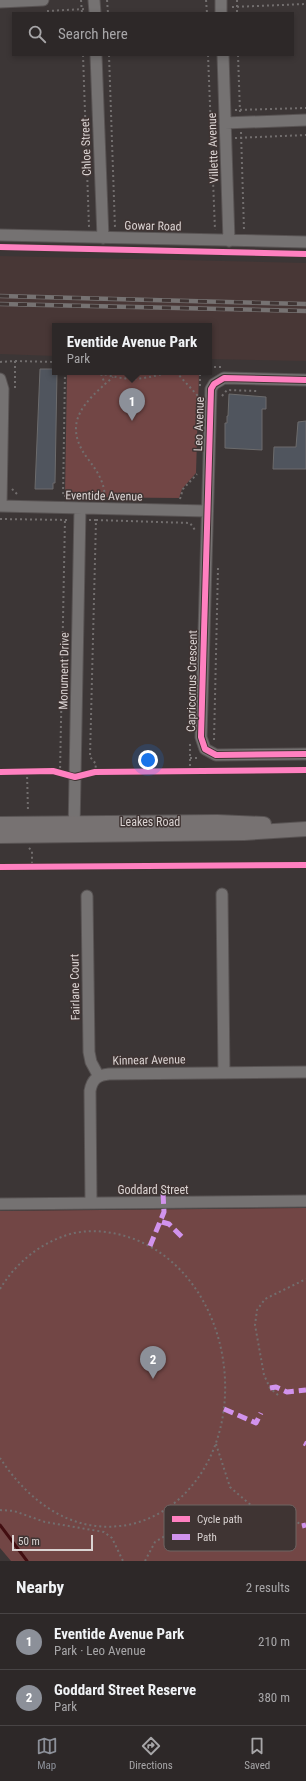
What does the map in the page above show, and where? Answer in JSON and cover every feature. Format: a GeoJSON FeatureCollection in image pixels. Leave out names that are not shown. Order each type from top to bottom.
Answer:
{"type":"FeatureCollection","features":[{"type":"Feature","properties":{"kind":"main road","name":"Leakes Road"},"geometry":{"type":"LineString","coordinates":[[0,824],[74,829],[244,833],[303,829]]}},
{"type":"Feature","properties":{"kind":"main road","name":"Leakes Road"},"geometry":{"type":"LineString","coordinates":[[0,836],[74,829]]}},
{"type":"Feature","properties":{"kind":"street"},"geometry":{"type":"LineString","coordinates":[[0,2],[44,5]]}},
{"type":"Feature","properties":{"kind":"street","name":"Chloe Street"},"geometry":{"type":"LineString","coordinates":[[96,56],[103,238]]}},
{"type":"Feature","properties":{"kind":"street","name":"Villette Avenue"},"geometry":{"type":"LineString","coordinates":[[223,56],[229,241]]}},
{"type":"Feature","properties":{"kind":"street"},"geometry":{"type":"LineString","coordinates":[[225,123],[306,120]]}},
{"type":"Feature","properties":{"kind":"street","name":"Gowar Road"},"geometry":{"type":"LineString","coordinates":[[0,235],[306,242]]}},
{"type":"Feature","properties":{"kind":"street","name":"Leo Avenue"},"geometry":{"type":"LineString","coordinates":[[207,511],[205,396],[214,384],[224,378],[306,380]]}},
{"type":"Feature","properties":{"kind":"street"},"geometry":{"type":"LineString","coordinates":[[0,379],[4,389],[1,506]]}},
{"type":"Feature","properties":{"kind":"street","name":"Eventide Avenue"},"geometry":{"type":"LineString","coordinates":[[1,506],[207,511]]}},
{"type":"Feature","properties":{"kind":"street","name":"Monument Drive"},"geometry":{"type":"LineString","coordinates":[[74,829],[80,508]]}},
{"type":"Feature","properties":{"kind":"street","name":"Capricornus Crescent"},"geometry":{"type":"LineString","coordinates":[[207,511],[202,744],[207,751],[216,755],[306,754]]}},
{"type":"Feature","properties":{"kind":"street"},"geometry":{"type":"LineString","coordinates":[[222,894],[224,1073]]}},
{"type":"Feature","properties":{"kind":"street","name":"Fairlane Court"},"geometry":{"type":"LineString","coordinates":[[87,896],[89,1052],[91,1062],[98,1075]]}},
{"type":"Feature","properties":{"kind":"street","name":"Kinnear Avenue"},"geometry":{"type":"LineString","coordinates":[[91,1203],[90,1091],[93,1081],[98,1075],[306,1072]]}},
{"type":"Feature","properties":{"kind":"street","name":"Goddard Street"},"geometry":{"type":"LineString","coordinates":[[0,1204],[306,1202]]}},
{"type":"Feature","properties":{"kind":"path"},"geometry":{"type":"LineString","coordinates":[[81,0],[82,12]]}},
{"type":"Feature","properties":{"kind":"path"},"geometry":{"type":"LineString","coordinates":[[107,0],[108,12]]}},
{"type":"Feature","properties":{"kind":"path"},"geometry":{"type":"LineString","coordinates":[[206,0],[207,12]]}},
{"type":"Feature","properties":{"kind":"path"},"geometry":{"type":"LineString","coordinates":[[236,0],[237,12]]}},
{"type":"Feature","properties":{"kind":"path"},"geometry":{"type":"LineString","coordinates":[[207,8],[306,4]]}},
{"type":"Feature","properties":{"kind":"path"},"geometry":{"type":"LineString","coordinates":[[44,5],[81,9],[94,7],[108,8]]}},
{"type":"Feature","properties":{"kind":"path"},"geometry":{"type":"LineString","coordinates":[[83,56],[89,227]]}},
{"type":"Feature","properties":{"kind":"path"},"geometry":{"type":"LineString","coordinates":[[109,56],[115,238]]}},
{"type":"Feature","properties":{"kind":"path"},"geometry":{"type":"LineString","coordinates":[[208,56],[215,230]]}},
{"type":"Feature","properties":{"kind":"path"},"geometry":{"type":"LineString","coordinates":[[238,56],[244,241]]}},
{"type":"Feature","properties":{"kind":"path"},"geometry":{"type":"LineString","coordinates":[[240,110],[306,108]]}},
{"type":"Feature","properties":{"kind":"path"},"geometry":{"type":"LineString","coordinates":[[212,139],[306,135]]}},
{"type":"Feature","properties":{"kind":"path"},"geometry":{"type":"LineString","coordinates":[[15,361],[52,362]]}},
{"type":"Feature","properties":{"kind":"path"},"geometry":{"type":"LineString","coordinates":[[60,773],[65,508],[63,496],[65,375]]}},
{"type":"Feature","properties":{"kind":"path"},"geometry":{"type":"LineString","coordinates":[[101,375],[105,384]]}},
{"type":"Feature","properties":{"kind":"path"},"geometry":{"type":"LineString","coordinates":[[105,375],[141,380],[160,375]]}},
{"type":"Feature","properties":{"kind":"path"},"geometry":{"type":"LineString","coordinates":[[179,375],[198,396],[222,396]]}},
{"type":"Feature","properties":{"kind":"path"},"geometry":{"type":"LineString","coordinates":[[200,375],[200,388]]}},
{"type":"Feature","properties":{"kind":"path"},"geometry":{"type":"LineString","coordinates":[[105,497],[102,481],[79,444],[77,430],[80,410],[113,377]]}},
{"type":"Feature","properties":{"kind":"path"},"geometry":{"type":"LineString","coordinates":[[221,404],[222,396],[227,390],[258,391]]}},
{"type":"Feature","properties":{"kind":"path"},"geometry":{"type":"LineString","coordinates":[[200,403],[205,396]]}},
{"type":"Feature","properties":{"kind":"path"},"geometry":{"type":"LineString","coordinates":[[180,523],[183,489],[197,474],[198,470]]}},
{"type":"Feature","properties":{"kind":"path"},"geometry":{"type":"LineString","coordinates":[[2,495],[25,495]]}},
{"type":"Feature","properties":{"kind":"path"},"geometry":{"type":"LineString","coordinates":[[56,496],[63,496]]}},
{"type":"Feature","properties":{"kind":"path"},"geometry":{"type":"LineString","coordinates":[[96,520],[190,523],[195,529],[195,537]]}},
{"type":"Feature","properties":{"kind":"path"},"geometry":{"type":"LineString","coordinates":[[190,771],[191,734]]}},
{"type":"Feature","properties":{"kind":"path"},"geometry":{"type":"LineString","coordinates":[[53,771],[75,777],[103,772]]}},
{"type":"Feature","properties":{"kind":"path"},"geometry":{"type":"LineString","coordinates":[[183,771],[198,771]]}},
{"type":"Feature","properties":{"kind":"path"},"geometry":{"type":"LineString","coordinates":[[20,772],[33,772]]}},
{"type":"Feature","properties":{"kind":"path"},"geometry":{"type":"LineString","coordinates":[[0,867],[306,865]]}},
{"type":"Feature","properties":{"kind":"path"},"geometry":{"type":"LineString","coordinates":[[0,1289],[18,1264],[38,1249],[53,1240],[78,1233],[96,1231],[125,1236],[162,1254],[187,1279],[209,1312],[218,1338],[224,1369],[224,1409],[216,1444],[205,1466],[194,1485],[172,1505]]}},
{"type":"Feature","properties":{"kind":"path"},"geometry":{"type":"LineString","coordinates":[[278,1395],[270,1388],[264,1375],[255,1324],[257,1310],[265,1299],[306,1280]]}},
{"type":"Feature","properties":{"kind":"path"},"geometry":{"type":"LineString","coordinates":[[216,1444],[230,1486],[251,1505]]}},
{"type":"Feature","properties":{"kind":"path"},"geometry":{"type":"LineString","coordinates":[[0,1458],[25,1490],[44,1506],[55,1513],[88,1525],[101,1527],[119,1526],[147,1519],[164,1510]]}},
{"type":"Feature","properties":{"kind":"path"},"geometry":{"type":"LineString","coordinates":[[0,1510],[14,1511],[45,1522],[104,1532],[112,1538],[123,1561]]}},
{"type":"Feature","properties":{"kind":"path"},"geometry":{"type":"LineString","coordinates":[[296,1521],[306,1528]]}},
{"type":"Feature","properties":{"kind":"path"},"geometry":{"type":"LineString","coordinates":[[145,1561],[155,1542],[164,1537]]}},
{"type":"Feature","properties":{"kind":"shaded area"},"geometry":{"type":"Polygon","coordinates":[[[0,256],[306,263],[306,361],[212,359],[212,323],[52,323],[52,356],[0,354],[0,256]]]}},
{"type":"Feature","properties":{"kind":"shaded area"},"geometry":{"type":"Polygon","coordinates":[[[67,375],[199,375],[196,473],[182,489],[179,498],[65,497],[67,375]]]}},
{"type":"Feature","properties":{"kind":"shaded area"},"geometry":{"type":"Polygon","coordinates":[[[306,1208],[306,1561],[11,1561],[0,1548],[0,1211],[306,1208]]]}},
{"type":"Feature","properties":{"kind":"building"},"geometry":{"type":"Polygon","coordinates":[[[40,369],[52,369],[52,375],[57,375],[55,483],[53,483],[53,489],[35,489],[40,369]]]}},
{"type":"Feature","properties":{"kind":"building"},"geometry":{"type":"Polygon","coordinates":[[[229,394],[266,397],[266,409],[262,409],[262,450],[225,448],[225,423],[227,423],[228,416],[229,394]]]}},
{"type":"Feature","properties":{"kind":"building"},"geometry":{"type":"Polygon","coordinates":[[[306,421],[306,469],[273,469],[274,447],[296,447],[298,422],[306,421]]]}},
{"type":"Feature","properties":{"kind":"waterway"},"geometry":{"type":"LineString","coordinates":[[0,1525],[27,1561]]}},
{"type":"Feature","properties":{"kind":"railway"},"geometry":{"type":"LineString","coordinates":[[0,296],[306,304]]}},
{"type":"Feature","properties":{"kind":"railway"},"geometry":{"type":"LineString","coordinates":[[0,304],[306,311]]}},
{"type":"Feature","properties":{"kind":"marked path"},"geometry":{"type":"LineString","coordinates":[[150,1246],[164,1212],[163,1193]]}},
{"type":"Feature","properties":{"kind":"marked path"},"geometry":{"type":"LineString","coordinates":[[162,1222],[169,1224],[183,1238]]}},
{"type":"Feature","properties":{"kind":"marked path"},"geometry":{"type":"LineString","coordinates":[[270,1388],[276,1387],[287,1392],[306,1390]]}},
{"type":"Feature","properties":{"kind":"marked path"},"geometry":{"type":"LineString","coordinates":[[224,1409],[256,1423],[261,1413]]}},
{"type":"Feature","properties":{"kind":"marked path"},"geometry":{"type":"LineString","coordinates":[[302,1526],[306,1525]]}},
{"type":"Feature","properties":{"kind":"cycle path"},"geometry":{"type":"LineString","coordinates":[[0,247],[306,254]]}},
{"type":"Feature","properties":{"kind":"cycle path"},"geometry":{"type":"LineString","coordinates":[[306,380],[224,378],[214,384],[211,389],[201,737],[205,749],[216,755],[306,754]]}},
{"type":"Feature","properties":{"kind":"cycle path"},"geometry":{"type":"LineString","coordinates":[[0,772],[53,771],[75,777],[95,772],[306,770]]}},
{"type":"Feature","properties":{"kind":"cycle path"},"geometry":{"type":"LineString","coordinates":[[0,867],[306,865]]}},
{"type":"Feature","properties":{"kind":"place","name":"Eventide Avenue Park"},"geometry":{"type":"Point","coordinates":[132,421]}},
{"type":"Feature","properties":{"kind":"place","name":"Goddard Street Reserve"},"geometry":{"type":"Point","coordinates":[153,1379]}}]}
